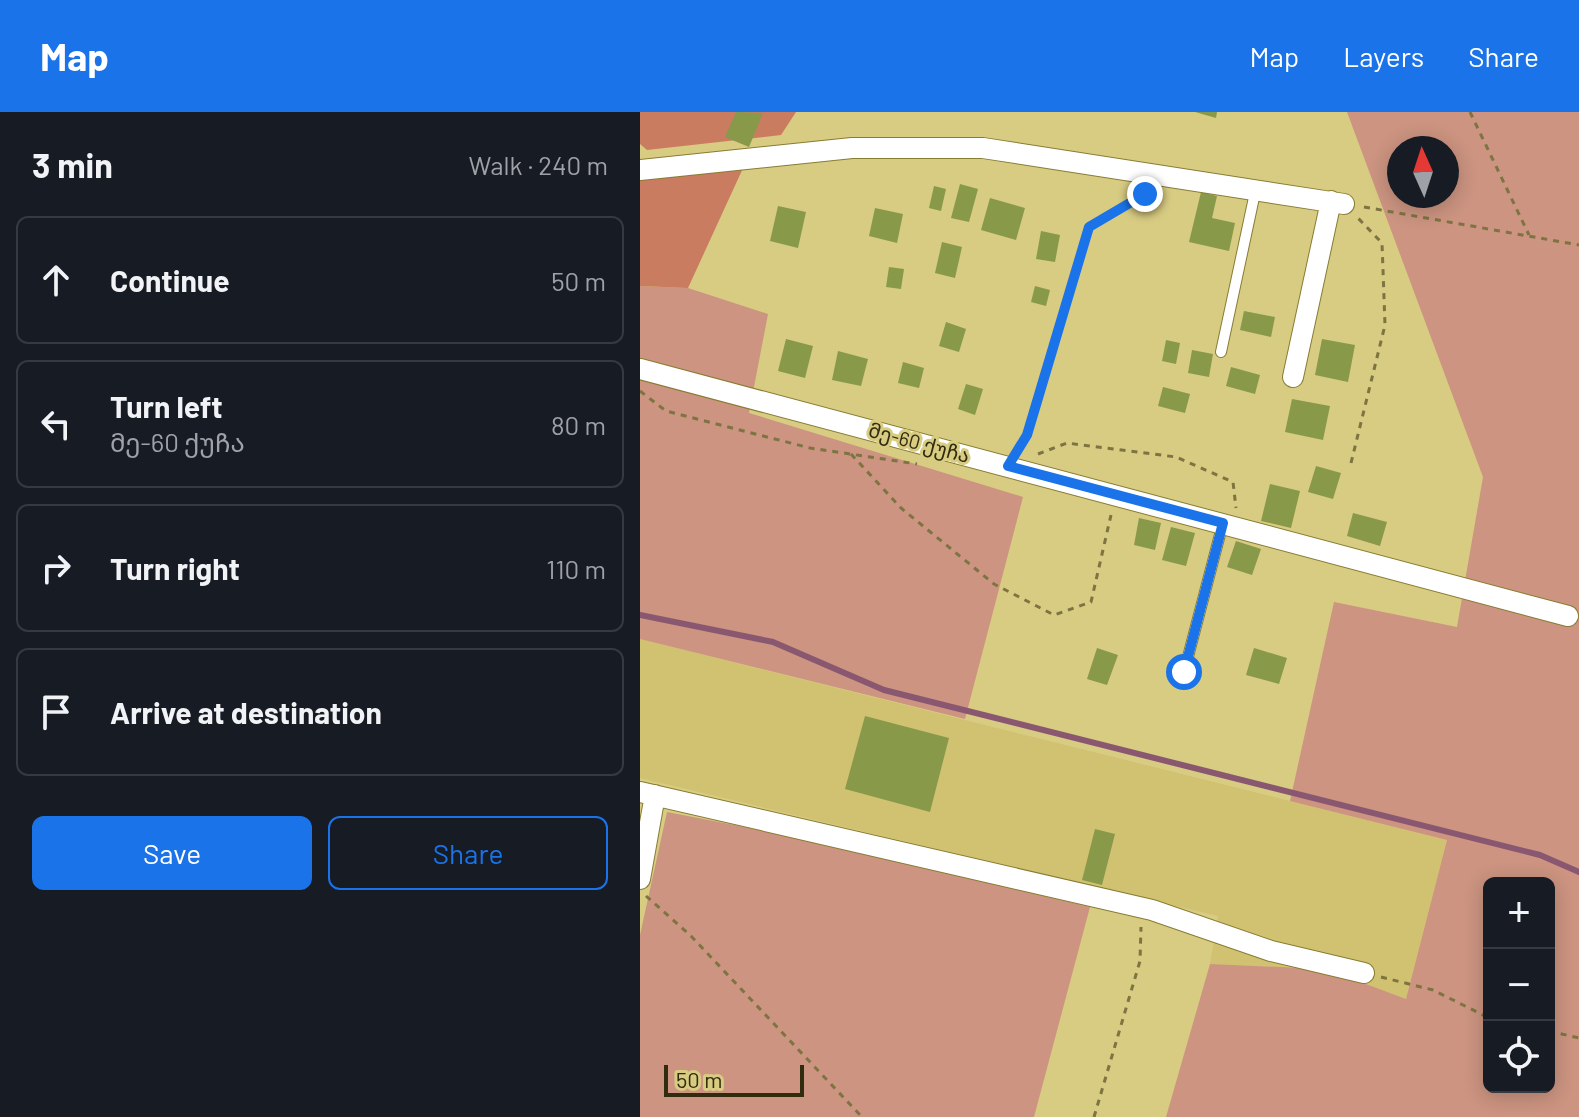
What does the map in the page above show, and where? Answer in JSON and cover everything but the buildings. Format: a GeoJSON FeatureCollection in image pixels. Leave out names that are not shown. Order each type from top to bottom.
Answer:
{"type":"FeatureCollection","features":[{"type":"Feature","properties":{"kind":"street"},"geometry":{"type":"LineString","coordinates":[[640,170],[852,148],[983,148],[1338,202],[1293,377]]}},
{"type":"Feature","properties":{"kind":"street","name":"მე-60 ქუჩა"},"geometry":{"type":"LineString","coordinates":[[640,369],[1568,616]]}},
{"type":"Feature","properties":{"kind":"street"},"geometry":{"type":"LineString","coordinates":[[640,879],[648,794],[1141,908],[1271,951],[1364,973]]}},
{"type":"Feature","properties":{"kind":"lane"},"geometry":{"type":"LineString","coordinates":[[1221,352],[1256,188]]}},
{"type":"Feature","properties":{"kind":"lane"},"geometry":{"type":"LineString","coordinates":[[1184,672],[1231,525]]}},
{"type":"Feature","properties":{"kind":"path"},"geometry":{"type":"LineString","coordinates":[[1470,112],[1529,235]]}},
{"type":"Feature","properties":{"kind":"path"},"geometry":{"type":"LineString","coordinates":[[1008,466],[1027,435],[1089,227],[1145,194],[1152,172]]}},
{"type":"Feature","properties":{"kind":"path"},"geometry":{"type":"LineString","coordinates":[[1338,202],[1579,245]]}},
{"type":"Feature","properties":{"kind":"path"},"geometry":{"type":"LineString","coordinates":[[1338,202],[1382,243],[1385,325],[1351,463]]}},
{"type":"Feature","properties":{"kind":"path"},"geometry":{"type":"LineString","coordinates":[[640,391],[666,411],[810,448],[925,464]]}},
{"type":"Feature","properties":{"kind":"path"},"geometry":{"type":"LineString","coordinates":[[1037,455],[1067,443],[1176,457],[1233,482],[1231,525]]}},
{"type":"Feature","properties":{"kind":"path"},"geometry":{"type":"LineString","coordinates":[[851,454],[901,508],[994,584],[1054,615],[1091,602],[1115,495]]}},
{"type":"Feature","properties":{"kind":"path"},"geometry":{"type":"LineString","coordinates":[[640,890],[691,936],[862,1117]]}},
{"type":"Feature","properties":{"kind":"path"},"geometry":{"type":"LineString","coordinates":[[1094,1117],[1140,961],[1141,908]]}},
{"type":"Feature","properties":{"kind":"path"},"geometry":{"type":"LineString","coordinates":[[1364,973],[1433,990],[1483,1015]]}},
{"type":"Feature","properties":{"kind":"path"},"geometry":{"type":"LineString","coordinates":[[1555,1032],[1579,1038]]}},
{"type":"Feature","properties":{"kind":"shaded area"},"geometry":{"type":"Polygon","coordinates":[[[640,112],[796,112],[781,135],[647,150],[640,144],[640,112]]]}},
{"type":"Feature","properties":{"kind":"shaded area"},"geometry":{"type":"Polygon","coordinates":[[[1347,112],[1579,112],[1579,1117],[1166,1117],[1210,964],[1326,969],[1406,999],[1447,840],[1290,801],[1334,602],[1457,627],[1483,477],[1347,112]]]}},
{"type":"Feature","properties":{"kind":"shaded area"},"geometry":{"type":"Polygon","coordinates":[[[744,166],[688,288],[640,286],[640,179],[744,166]]]}},
{"type":"Feature","properties":{"kind":"shaded area"},"geometry":{"type":"Polygon","coordinates":[[[640,286],[688,288],[768,314],[749,413],[1023,497],[965,719],[640,639],[640,286]]]}},
{"type":"Feature","properties":{"kind":"shaded area"},"geometry":{"type":"Polygon","coordinates":[[[640,639],[1447,840],[1406,999],[1326,969],[1210,964],[1218,916],[640,778],[640,639]]]}},
{"type":"Feature","properties":{"kind":"shaded area"},"geometry":{"type":"Polygon","coordinates":[[[667,812],[812,840],[1090,907],[1034,1117],[640,1117],[640,935],[667,812]]]}},
{"type":"Feature","properties":{"kind":"waterway"},"geometry":{"type":"LineString","coordinates":[[640,615],[773,642],[884,690],[1540,855],[1579,872]]}},
{"type":"Feature","properties":{"kind":"route"},"geometry":{"type":"LineString","coordinates":[[1145,194],[1089,227],[1027,435],[1008,466],[1223,523],[1184,672]]}}]}
